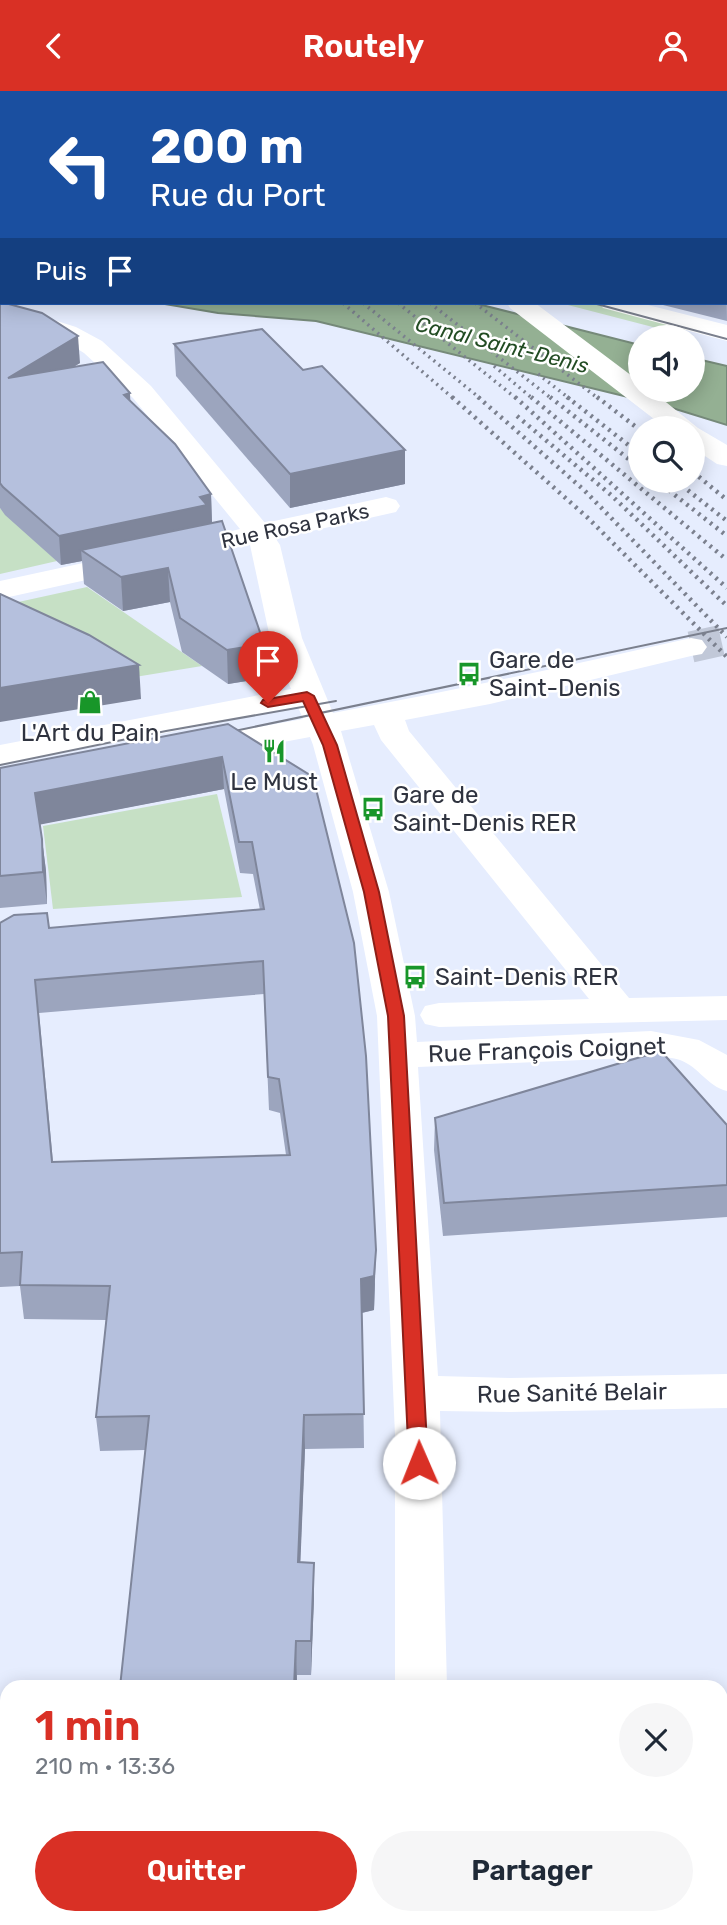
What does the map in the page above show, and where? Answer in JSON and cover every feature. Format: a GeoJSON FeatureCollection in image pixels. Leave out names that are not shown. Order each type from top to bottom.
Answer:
{"type":"FeatureCollection","features":[{"type":"Feature","properties":{"kind":"street"},"geometry":{"type":"LineString","coordinates":[[522,305],[668,416]]}},
{"type":"Feature","properties":{"kind":"street"},"geometry":{"type":"LineString","coordinates":[[620,305],[727,333]]}},
{"type":"Feature","properties":{"kind":"street"},"geometry":{"type":"LineString","coordinates":[[0,311],[67,332],[93,347],[142,392],[258,533],[265,545],[286,638],[330,745],[372,892],[396,1016],[416,1393],[421,1680]]}},
{"type":"Feature","properties":{"kind":"street"},"geometry":{"type":"LineString","coordinates":[[705,443],[723,456]]}},
{"type":"Feature","properties":{"kind":"street","name":"Rue Rosa Parks"},"geometry":{"type":"LineString","coordinates":[[202,546],[386,506]]}},
{"type":"Feature","properties":{"kind":"street"},"geometry":{"type":"LineString","coordinates":[[0,590],[163,554]]}},
{"type":"Feature","properties":{"kind":"street"},"geometry":{"type":"LineString","coordinates":[[0,755],[314,710],[381,727],[490,694],[691,647]]}},
{"type":"Feature","properties":{"kind":"street"},"geometry":{"type":"LineString","coordinates":[[157,756],[314,710]]}},
{"type":"Feature","properties":{"kind":"street"},"geometry":{"type":"LineString","coordinates":[[381,727],[619,1011]]}},
{"type":"Feature","properties":{"kind":"street"},"geometry":{"type":"LineString","coordinates":[[439,1014],[726,1008]]}},
{"type":"Feature","properties":{"kind":"street","name":"Rue François Coignet"},"geometry":{"type":"LineString","coordinates":[[398,1055],[664,1045],[688,1047],[715,1064],[727,1078]]}},
{"type":"Feature","properties":{"kind":"street","name":"Rue Sanité Belair"},"geometry":{"type":"LineString","coordinates":[[416,1393],[510,1395],[727,1391]]}},
{"type":"Feature","properties":{"kind":"shaded area"},"geometry":{"type":"Polygon","coordinates":[[[568,305],[610,305],[686,325],[645,325],[568,305]]]}},
{"type":"Feature","properties":{"kind":"shaded area"},"geometry":{"type":"Polygon","coordinates":[[[0,508],[5,514],[57,561],[0,574],[0,508]]]}},
{"type":"Feature","properties":{"kind":"shaded area"},"geometry":{"type":"Polygon","coordinates":[[[87,587],[202,666],[135,677],[0,606],[87,587]]]}},
{"type":"Feature","properties":{"kind":"shaded area"},"geometry":{"type":"Polygon","coordinates":[[[217,794],[242,897],[53,909],[43,826],[217,794]]]}},
{"type":"Feature","properties":{"kind":"water","name":"Canal Saint-Denis"},"geometry":{"type":"Polygon","coordinates":[[[171,305],[482,305],[628,342],[628,397],[316,321],[218,313],[171,305]]]}},
{"type":"Feature","properties":{"kind":"water"},"geometry":{"type":"Polygon","coordinates":[[[705,361],[727,366],[727,425],[648,402],[705,402],[705,361]]]}},
{"type":"Feature","properties":{"kind":"building"},"geometry":{"type":"Polygon","coordinates":[[[0,305],[12,305],[42,313],[78,336],[8,378],[103,362],[130,393],[124,395],[175,444],[211,494],[200,497],[207,505],[59,536],[0,483],[0,305]]]}},
{"type":"Feature","properties":{"kind":"building"},"geometry":{"type":"Polygon","coordinates":[[[262,329],[303,370],[322,366],[405,450],[290,474],[174,344],[262,329]]]}},
{"type":"Feature","properties":{"kind":"building"},"geometry":{"type":"Polygon","coordinates":[[[222,521],[264,644],[227,650],[180,618],[168,568],[121,577],[81,550],[222,521]]]}},
{"type":"Feature","properties":{"kind":"building"},"geometry":{"type":"Polygon","coordinates":[[[0,594],[89,635],[139,665],[0,688],[0,594]]]}},
{"type":"Feature","properties":{"kind":"building"},"geometry":{"type":"Polygon","coordinates":[[[228,724],[313,777],[354,943],[366,1056],[376,1250],[374,1276],[361,1279],[364,1414],[304,1415],[298,1562],[314,1563],[311,1641],[296,1641],[294,1680],[121,1680],[149,1416],[96,1417],[110,1286],[20,1285],[22,1252],[0,1253],[0,923],[14,915],[47,913],[49,928],[264,909],[252,842],[239,842],[222,757],[35,793],[42,839],[43,872],[0,876],[0,768],[228,724]],[[263,961],[35,980],[52,1162],[290,1155],[279,1079],[268,1077],[263,961]]]}},
{"type":"Feature","properties":{"kind":"building"},"geometry":{"type":"Polygon","coordinates":[[[661,1051],[727,1125],[727,1185],[444,1203],[435,1118],[661,1051]]]}},
{"type":"Feature","properties":{"kind":"tunnel"},"geometry":{"type":"LineString","coordinates":[[691,647],[727,639]]}},
{"type":"Feature","properties":{"kind":"tram line"},"geometry":{"type":"LineString","coordinates":[[600,305],[727,339]]}},
{"type":"Feature","properties":{"kind":"tram line"},"geometry":{"type":"LineString","coordinates":[[220,734],[727,628]]}},
{"type":"Feature","properties":{"kind":"tram line"},"geometry":{"type":"LineString","coordinates":[[0,765],[166,731],[336,701]]}},
{"type":"Feature","properties":{"kind":"railway"},"geometry":{"type":"LineString","coordinates":[[345,305],[454,399]]}},
{"type":"Feature","properties":{"kind":"railway"},"geometry":{"type":"LineString","coordinates":[[365,305],[481,399]]}},
{"type":"Feature","properties":{"kind":"railway"},"geometry":{"type":"LineString","coordinates":[[400,305],[517,399]]}},
{"type":"Feature","properties":{"kind":"railway"},"geometry":{"type":"LineString","coordinates":[[433,305],[552,399]]}},
{"type":"Feature","properties":{"kind":"railway"},"geometry":{"type":"LineString","coordinates":[[478,305],[599,399]]}},
{"type":"Feature","properties":{"kind":"railway"},"geometry":{"type":"LineString","coordinates":[[494,366],[533,399]]}},
{"type":"Feature","properties":{"kind":"railway"},"geometry":{"type":"LineString","coordinates":[[538,374],[570,399]]}},
{"type":"Feature","properties":{"kind":"railway"},"geometry":{"type":"LineString","coordinates":[[452,397],[588,518],[727,657]]}},
{"type":"Feature","properties":{"kind":"railway"},"geometry":{"type":"LineString","coordinates":[[478,397],[584,490],[727,637]]}},
{"type":"Feature","properties":{"kind":"railway"},"geometry":{"type":"LineString","coordinates":[[515,397],[727,588]]}},
{"type":"Feature","properties":{"kind":"railway"},"geometry":{"type":"LineString","coordinates":[[531,397],[727,560]]}},
{"type":"Feature","properties":{"kind":"railway"},"geometry":{"type":"LineString","coordinates":[[550,397],[628,459]]}},
{"type":"Feature","properties":{"kind":"railway"},"geometry":{"type":"LineString","coordinates":[[567,397],[628,445]]}},
{"type":"Feature","properties":{"kind":"railway"},"geometry":{"type":"LineString","coordinates":[[597,397],[628,421]]}},
{"type":"Feature","properties":{"kind":"railway"},"geometry":{"type":"LineString","coordinates":[[517,416],[611,495],[727,606]]}},
{"type":"Feature","properties":{"kind":"railway"},"geometry":{"type":"LineString","coordinates":[[705,482],[727,500]]}},
{"type":"Feature","properties":{"kind":"railway"},"geometry":{"type":"LineString","coordinates":[[672,493],[727,536]]}},
{"type":"Feature","properties":{"kind":"railway"},"geometry":{"type":"LineString","coordinates":[[691,493],[727,521]]}},
{"type":"Feature","properties":{"kind":"place","name":"Gare de Saint-Denis"},"geometry":{"type":"Point","coordinates":[469,674]}},
{"type":"Feature","properties":{"kind":"place","name":"L'Art du Pain"},"geometry":{"type":"Point","coordinates":[90,702]}},
{"type":"Feature","properties":{"kind":"place","name":"Le Must"},"geometry":{"type":"Point","coordinates":[274,751]}},
{"type":"Feature","properties":{"kind":"place","name":"Gare de Saint-Denis RER"},"geometry":{"type":"Point","coordinates":[373,809]}},
{"type":"Feature","properties":{"kind":"place","name":"Saint-Denis RER"},"geometry":{"type":"Point","coordinates":[415,977]}},
{"type":"Feature","properties":{"kind":"route"},"geometry":{"type":"LineString","coordinates":[[268,703],[307,696],[330,745],[372,892],[396,1016],[419,1463]]}}]}
